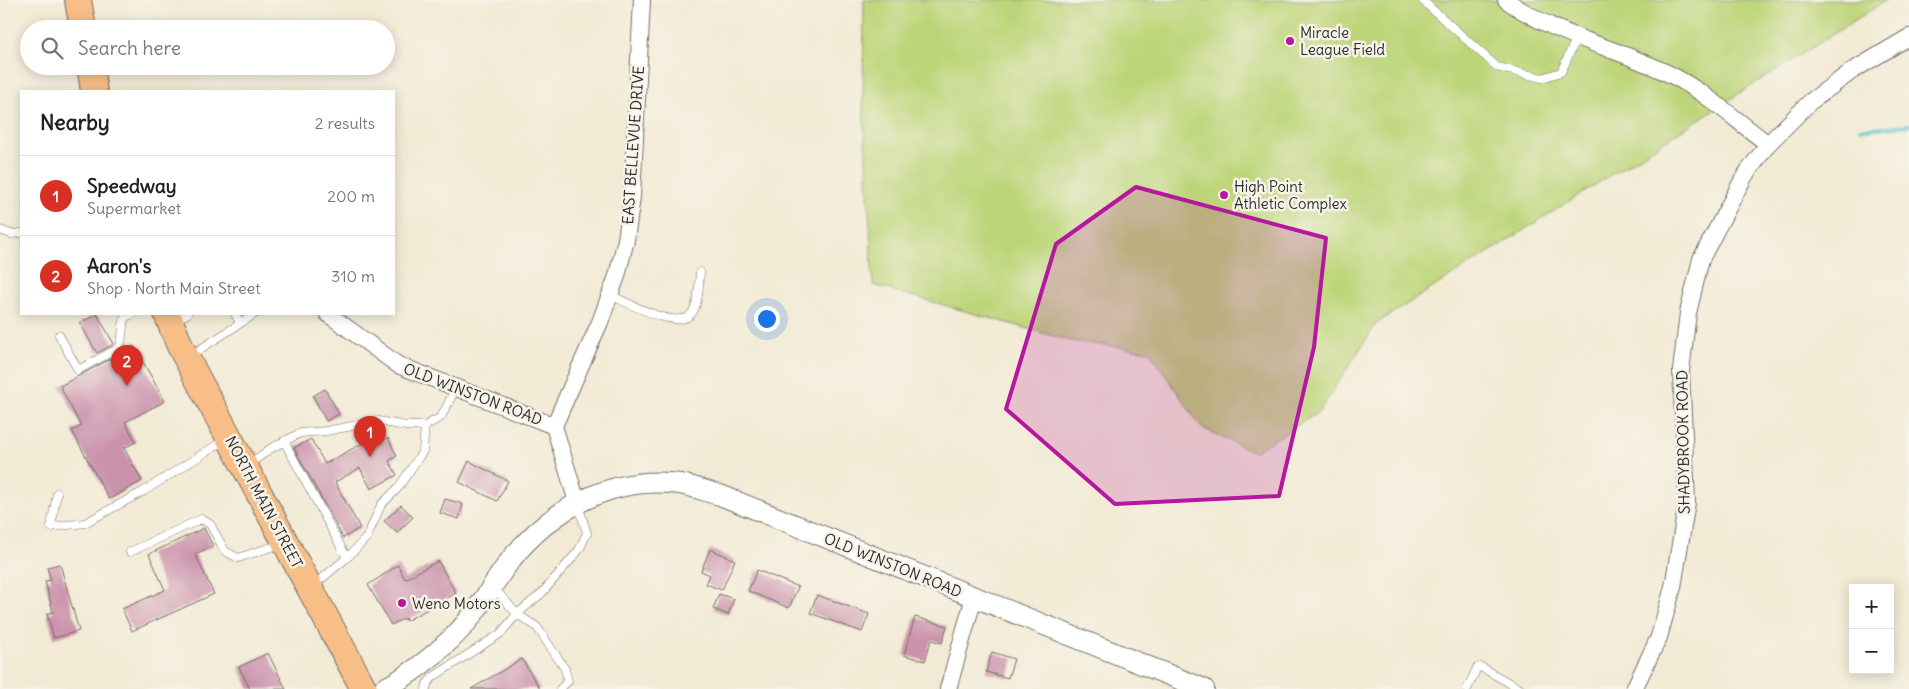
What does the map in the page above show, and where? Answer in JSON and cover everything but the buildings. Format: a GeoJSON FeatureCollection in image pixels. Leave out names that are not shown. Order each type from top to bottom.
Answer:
{"type":"FeatureCollection","features":[{"type":"Feature","properties":{"kind":"main road"},"geometry":{"type":"LineString","coordinates":[[78,0],[81,20]]}},
{"type":"Feature","properties":{"kind":"main road"},"geometry":{"type":"LineString","coordinates":[[91,75],[94,90]]}},
{"type":"Feature","properties":{"kind":"main road","name":"NORTH MAIN STREET"},"geometry":{"type":"LineString","coordinates":[[174,317],[187,358],[364,689]]}},
{"type":"Feature","properties":{"kind":"street","name":"EAST BELLEVUE DRIVE"},"geometry":{"type":"LineString","coordinates":[[554,426],[610,295],[626,240],[632,197],[642,0]]}},
{"type":"Feature","properties":{"kind":"street"},"geometry":{"type":"LineString","coordinates":[[1506,0],[1542,22],[1578,37],[1615,49],[1676,77],[1768,144]]}},
{"type":"Feature","properties":{"kind":"street","name":"SHADYBROOK ROAD"},"geometry":{"type":"LineString","coordinates":[[1634,689],[1661,629],[1672,588],[1687,502],[1681,370],[1688,313],[1700,259],[1744,177],[1768,144],[1810,102],[1852,71],[1909,37]]}},
{"type":"Feature","properties":{"kind":"street","name":"OLD WINSTON ROAD"},"geometry":{"type":"LineString","coordinates":[[329,315],[398,365],[554,426],[577,502]]}},
{"type":"Feature","properties":{"kind":"street","name":"OLD WINSTON ROAD"},"geometry":{"type":"LineString","coordinates":[[382,689],[426,660],[451,640],[510,562],[546,522],[577,502],[614,489],[648,483],[681,484],[720,495],[1204,689]]}},
{"type":"Feature","properties":{"kind":"street"},"geometry":{"type":"LineString","coordinates":[[948,689],[974,597]]}},
{"type":"Feature","properties":{"kind":"lane"},"geometry":{"type":"LineString","coordinates":[[1422,0],[1497,66],[1515,73],[1542,78],[1561,72],[1578,37]]}},
{"type":"Feature","properties":{"kind":"lane"},"geometry":{"type":"LineString","coordinates":[[0,230],[11,234],[20,233]]}},
{"type":"Feature","properties":{"kind":"lane"},"geometry":{"type":"LineString","coordinates":[[610,295],[672,321],[685,319],[692,313],[700,272]]}},
{"type":"Feature","properties":{"kind":"lane"},"geometry":{"type":"LineString","coordinates":[[59,335],[78,370],[119,348],[122,341],[123,323],[126,317],[131,315]]}},
{"type":"Feature","properties":{"kind":"lane"},"geometry":{"type":"LineString","coordinates":[[236,315],[240,323]]}},
{"type":"Feature","properties":{"kind":"lane"},"geometry":{"type":"LineString","coordinates":[[187,358],[253,315]]}},
{"type":"Feature","properties":{"kind":"lane"},"geometry":{"type":"LineString","coordinates":[[245,467],[284,441],[300,433],[326,431],[378,421],[406,426],[425,426],[441,417],[456,388]]}},
{"type":"Feature","properties":{"kind":"lane"},"geometry":{"type":"LineString","coordinates":[[310,589],[347,558],[367,537],[381,504],[398,488],[423,450],[425,426]]}},
{"type":"Feature","properties":{"kind":"lane"},"geometry":{"type":"LineString","coordinates":[[57,494],[51,528],[85,523],[144,491],[229,438]]}},
{"type":"Feature","properties":{"kind":"lane"},"geometry":{"type":"LineString","coordinates":[[284,441],[347,558]]}},
{"type":"Feature","properties":{"kind":"lane"},"geometry":{"type":"LineString","coordinates":[[426,689],[427,684],[433,677],[500,634],[517,614],[542,593],[584,542],[586,525],[577,502]]}},
{"type":"Feature","properties":{"kind":"lane"},"geometry":{"type":"LineString","coordinates":[[130,552],[200,518],[210,524],[225,551],[238,558],[285,542]]}},
{"type":"Feature","properties":{"kind":"lane"},"geometry":{"type":"LineString","coordinates":[[492,586],[517,614],[537,627],[565,669],[568,681],[560,689]]}},
{"type":"Feature","properties":{"kind":"lane"},"geometry":{"type":"LineString","coordinates":[[1467,689],[1477,668],[1481,667],[1520,689]]}},
{"type":"Feature","properties":{"kind":"highlighted area"},"geometry":{"type":"Polygon","coordinates":[[[1136,187],[1326,238],[1314,347],[1279,496],[1115,504],[1006,409],[1056,244],[1136,187]]]}},
{"type":"Feature","properties":{"kind":"green space","name":"High Point Athletic Complex"},"geometry":{"type":"Polygon","coordinates":[[[864,0],[1887,0],[1377,323],[1319,412],[1254,452],[1202,428],[1149,351],[1071,341],[873,285],[863,104],[864,0]]]}},
{"type":"Feature","properties":{"kind":"waterway"},"geometry":{"type":"LineString","coordinates":[[1861,129],[1909,125]]}},
{"type":"Feature","properties":{"kind":"place","name":"Miracle League Field"},"geometry":{"type":"Point","coordinates":[1290,41]}},
{"type":"Feature","properties":{"kind":"place","name":"High Point Athletic Complex"},"geometry":{"type":"Point","coordinates":[1224,195]}},
{"type":"Feature","properties":{"kind":"place","name":"Aaron's"},"geometry":{"type":"Point","coordinates":[127,386]}},
{"type":"Feature","properties":{"kind":"place","name":"Speedway"},"geometry":{"type":"Point","coordinates":[370,457]}},
{"type":"Feature","properties":{"kind":"place","name":"Weno Motors"},"geometry":{"type":"Point","coordinates":[402,603]}}]}
